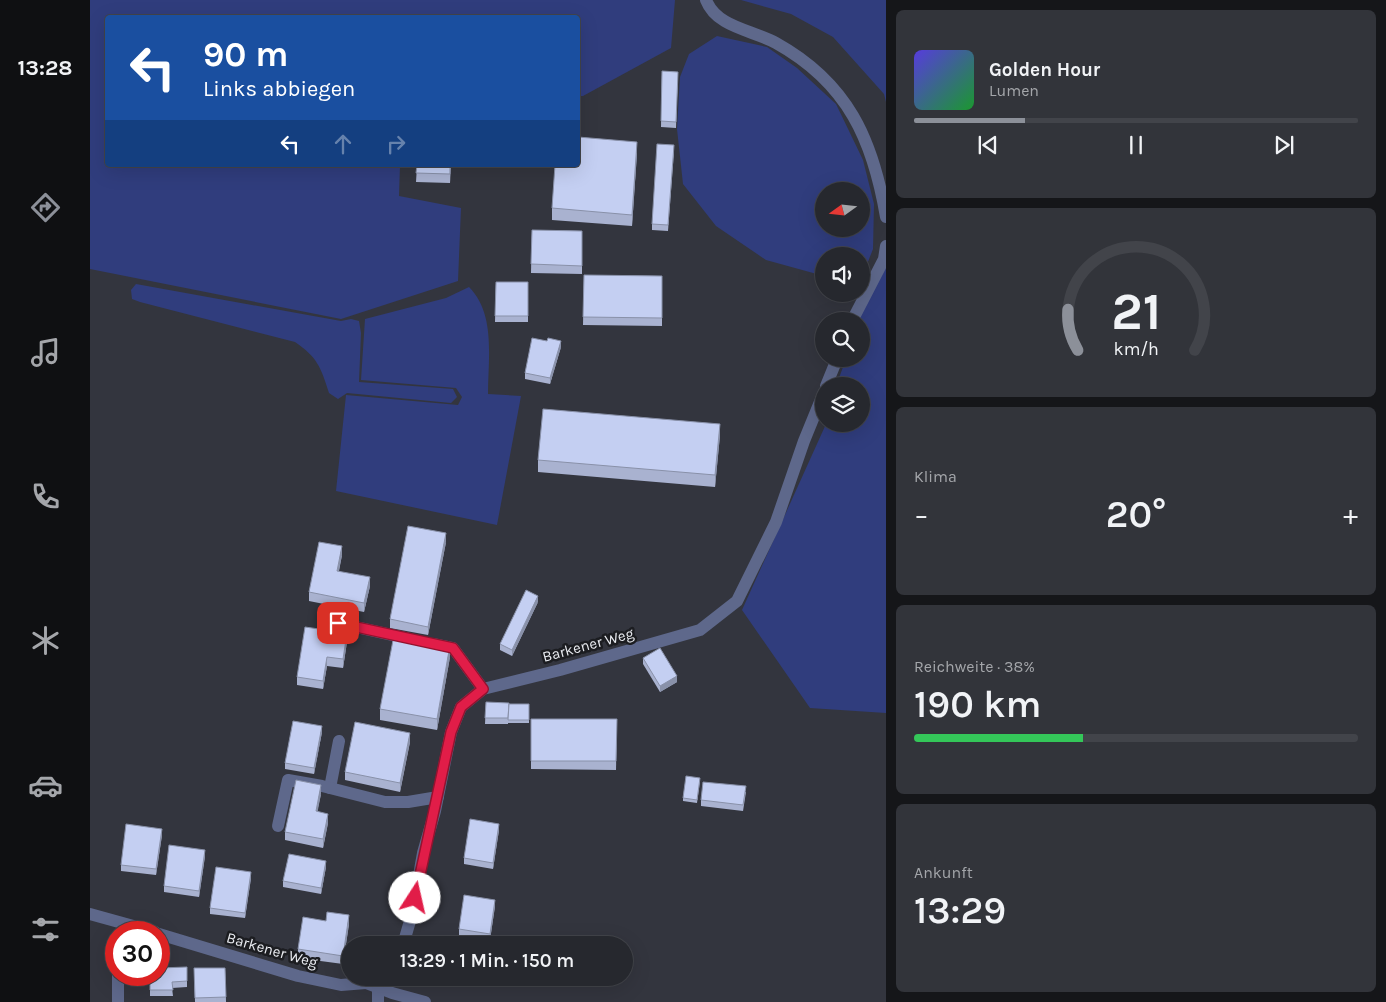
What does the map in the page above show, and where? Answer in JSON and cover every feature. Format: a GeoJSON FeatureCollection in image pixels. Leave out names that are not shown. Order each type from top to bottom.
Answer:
{"type":"FeatureCollection","features":[{"type":"Feature","properties":{"kind":"street"},"geometry":{"type":"LineString","coordinates":[[706,0],[715,15],[736,27],[775,42],[801,58],[822,77],[847,105],[868,142],[881,189],[886,217]]}},
{"type":"Feature","properties":{"kind":"street"},"geometry":{"type":"LineString","coordinates":[[857,312],[884,259],[886,246]]}},
{"type":"Feature","properties":{"kind":"street","name":"Barkener Weg"},"geometry":{"type":"LineString","coordinates":[[405,936],[438,797],[451,732],[461,707],[483,689],[568,668],[700,630],[737,601],[776,522],[815,414]]}},
{"type":"Feature","properties":{"kind":"street"},"geometry":{"type":"LineString","coordinates":[[338,623],[453,648],[483,689]]}},
{"type":"Feature","properties":{"kind":"street"},"geometry":{"type":"LineString","coordinates":[[330,788],[339,741]]}},
{"type":"Feature","properties":{"kind":"street"},"geometry":{"type":"LineString","coordinates":[[278,826],[288,780],[385,802],[408,802],[438,797]]}},
{"type":"Feature","properties":{"kind":"street"},"geometry":{"type":"LineString","coordinates":[[90,914],[105,921]]}},
{"type":"Feature","properties":{"kind":"street","name":"Barkener Weg"},"geometry":{"type":"LineString","coordinates":[[170,937],[298,976],[341,985]]}},
{"type":"Feature","properties":{"kind":"street"},"geometry":{"type":"LineString","coordinates":[[118,986],[118,1002]]}},
{"type":"Feature","properties":{"kind":"street"},"geometry":{"type":"LineString","coordinates":[[374,986],[378,1002]]}},
{"type":"Feature","properties":{"kind":"street"},"geometry":{"type":"LineString","coordinates":[[381,986],[425,1002]]}},
{"type":"Feature","properties":{"kind":"shaded area"},"geometry":{"type":"Polygon","coordinates":[[[90,0],[675,0],[671,48],[583,96],[580,96],[580,15],[105,15],[105,167],[400,167],[399,196],[461,208],[458,281],[341,319],[90,269],[90,0]]]}},
{"type":"Feature","properties":{"kind":"shaded area"},"geometry":{"type":"Polygon","coordinates":[[[741,0],[886,0],[886,102],[884,94],[833,37],[791,14],[741,0]]]}},
{"type":"Feature","properties":{"kind":"shaded area"},"geometry":{"type":"Polygon","coordinates":[[[717,36],[767,47],[797,68],[836,104],[863,160],[868,182],[815,182],[815,238],[870,238],[870,188],[874,204],[873,249],[870,257],[870,247],[815,247],[815,274],[766,260],[716,226],[683,184],[677,129],[680,77],[689,54],[717,36]]]}},
{"type":"Feature","properties":{"kind":"shaded area"},"geometry":{"type":"Polygon","coordinates":[[[886,267],[886,713],[810,708],[742,610],[822,432],[870,432],[870,377],[839,377],[843,367],[870,367],[870,312],[862,312],[867,302],[870,302],[870,296],[886,267]]]}},
{"type":"Feature","properties":{"kind":"shaded area"},"geometry":{"type":"Polygon","coordinates":[[[136,284],[341,321],[351,319],[359,321],[361,333],[359,382],[453,389],[457,397],[451,403],[347,393],[338,399],[329,393],[317,363],[295,342],[140,302],[132,299],[131,290],[136,284]]]}},
{"type":"Feature","properties":{"kind":"shaded area"},"geometry":{"type":"Polygon","coordinates":[[[469,287],[478,298],[487,323],[489,337],[488,394],[521,396],[497,525],[336,491],[346,395],[458,405],[462,397],[456,388],[361,380],[365,319],[446,298],[469,287]]]}},
{"type":"Feature","properties":{"kind":"building"},"geometry":{"type":"Polygon","coordinates":[[[662,71],[678,72],[676,122],[661,121],[662,71]]]}},
{"type":"Feature","properties":{"kind":"building"},"geometry":{"type":"Polygon","coordinates":[[[580,137],[637,142],[632,215],[552,208],[555,167],[580,167],[580,137]]]}},
{"type":"Feature","properties":{"kind":"building"},"geometry":{"type":"Polygon","coordinates":[[[657,144],[674,145],[668,225],[652,224],[657,144]]]}},
{"type":"Feature","properties":{"kind":"building"},"geometry":{"type":"Polygon","coordinates":[[[417,167],[450,167],[450,174],[416,173],[417,167]]]}},
{"type":"Feature","properties":{"kind":"building"},"geometry":{"type":"Polygon","coordinates":[[[532,230],[582,231],[582,266],[531,264],[532,230]]]}},
{"type":"Feature","properties":{"kind":"building"},"geometry":{"type":"Polygon","coordinates":[[[584,275],[662,276],[662,318],[583,317],[584,275]]]}},
{"type":"Feature","properties":{"kind":"building"},"geometry":{"type":"Polygon","coordinates":[[[496,282],[528,282],[528,316],[495,316],[496,282]]]}},
{"type":"Feature","properties":{"kind":"building"},"geometry":{"type":"Polygon","coordinates":[[[532,338],[547,341],[548,338],[561,341],[550,378],[525,373],[532,338]]]}},
{"type":"Feature","properties":{"kind":"building"},"geometry":{"type":"Polygon","coordinates":[[[543,409],[720,424],[715,475],[538,460],[543,409]]]}},
{"type":"Feature","properties":{"kind":"building"},"geometry":{"type":"Polygon","coordinates":[[[408,526],[446,533],[428,627],[390,619],[408,526]]]}},
{"type":"Feature","properties":{"kind":"building"},"geometry":{"type":"Polygon","coordinates":[[[319,542],[342,546],[337,571],[370,577],[364,603],[309,592],[319,542]]]}},
{"type":"Feature","properties":{"kind":"building"},"geometry":{"type":"Polygon","coordinates":[[[526,590],[538,596],[512,650],[500,644],[526,590]]]}},
{"type":"Feature","properties":{"kind":"building"},"geometry":{"type":"Polygon","coordinates":[[[305,627],[347,633],[343,659],[327,657],[323,681],[297,677],[305,627]]]}},
{"type":"Feature","properties":{"kind":"building"},"geometry":{"type":"Polygon","coordinates":[[[394,635],[450,645],[437,719],[380,709],[394,635]]]}},
{"type":"Feature","properties":{"kind":"building"},"geometry":{"type":"Polygon","coordinates":[[[660,648],[677,676],[660,686],[643,658],[660,648]]]}},
{"type":"Feature","properties":{"kind":"building"},"geometry":{"type":"Polygon","coordinates":[[[486,702],[509,703],[508,718],[485,718],[486,702]]]}},
{"type":"Feature","properties":{"kind":"building"},"geometry":{"type":"Polygon","coordinates":[[[509,704],[529,704],[529,720],[508,720],[509,704]]]}},
{"type":"Feature","properties":{"kind":"building"},"geometry":{"type":"Polygon","coordinates":[[[531,719],[617,719],[616,761],[531,761],[531,719]]]}},
{"type":"Feature","properties":{"kind":"building"},"geometry":{"type":"Polygon","coordinates":[[[293,721],[322,726],[314,768],[285,763],[293,721]]]}},
{"type":"Feature","properties":{"kind":"building"},"geometry":{"type":"Polygon","coordinates":[[[355,722],[410,733],[400,783],[345,772],[355,722]]]}},
{"type":"Feature","properties":{"kind":"building"},"geometry":{"type":"Polygon","coordinates":[[[686,776],[700,778],[697,800],[683,798],[686,776]]]}},
{"type":"Feature","properties":{"kind":"building"},"geometry":{"type":"Polygon","coordinates":[[[296,780],[321,785],[316,811],[328,814],[323,839],[285,832],[296,780]]]}},
{"type":"Feature","properties":{"kind":"building"},"geometry":{"type":"Polygon","coordinates":[[[703,782],[746,786],[743,805],[701,800],[703,782]]]}},
{"type":"Feature","properties":{"kind":"building"},"geometry":{"type":"Polygon","coordinates":[[[470,819],[499,824],[493,863],[464,858],[470,819]]]}},
{"type":"Feature","properties":{"kind":"building"},"geometry":{"type":"Polygon","coordinates":[[[126,824],[162,829],[156,869],[121,865],[126,824]]]}},
{"type":"Feature","properties":{"kind":"building"},"geometry":{"type":"Polygon","coordinates":[[[169,845],[205,850],[199,891],[164,886],[169,845]]]}},
{"type":"Feature","properties":{"kind":"building"},"geometry":{"type":"Polygon","coordinates":[[[289,854],[326,861],[321,888],[283,881],[289,854]]]}},
{"type":"Feature","properties":{"kind":"building"},"geometry":{"type":"Polygon","coordinates":[[[216,867],[251,872],[245,913],[210,908],[216,867]]]}},
{"type":"Feature","properties":{"kind":"building"},"geometry":{"type":"Polygon","coordinates":[[[464,895],[495,900],[490,934],[459,929],[464,895]]]}},
{"type":"Feature","properties":{"kind":"building"},"geometry":{"type":"Polygon","coordinates":[[[327,912],[349,915],[346,936],[341,936],[341,956],[298,949],[303,917],[326,921],[327,912]]]}},
{"type":"Feature","properties":{"kind":"building"},"geometry":{"type":"Polygon","coordinates":[[[187,967],[187,981],[172,982],[173,990],[150,990],[150,986],[170,986],[170,968],[187,967]]]}},
{"type":"Feature","properties":{"kind":"building"},"geometry":{"type":"Polygon","coordinates":[[[194,968],[225,968],[226,997],[195,998],[194,968]]]}},
{"type":"Feature","properties":{"kind":"route"},"geometry":{"type":"LineString","coordinates":[[338,623],[453,648],[483,689],[461,707],[451,732],[435,810],[423,853],[415,898]]}}]}
